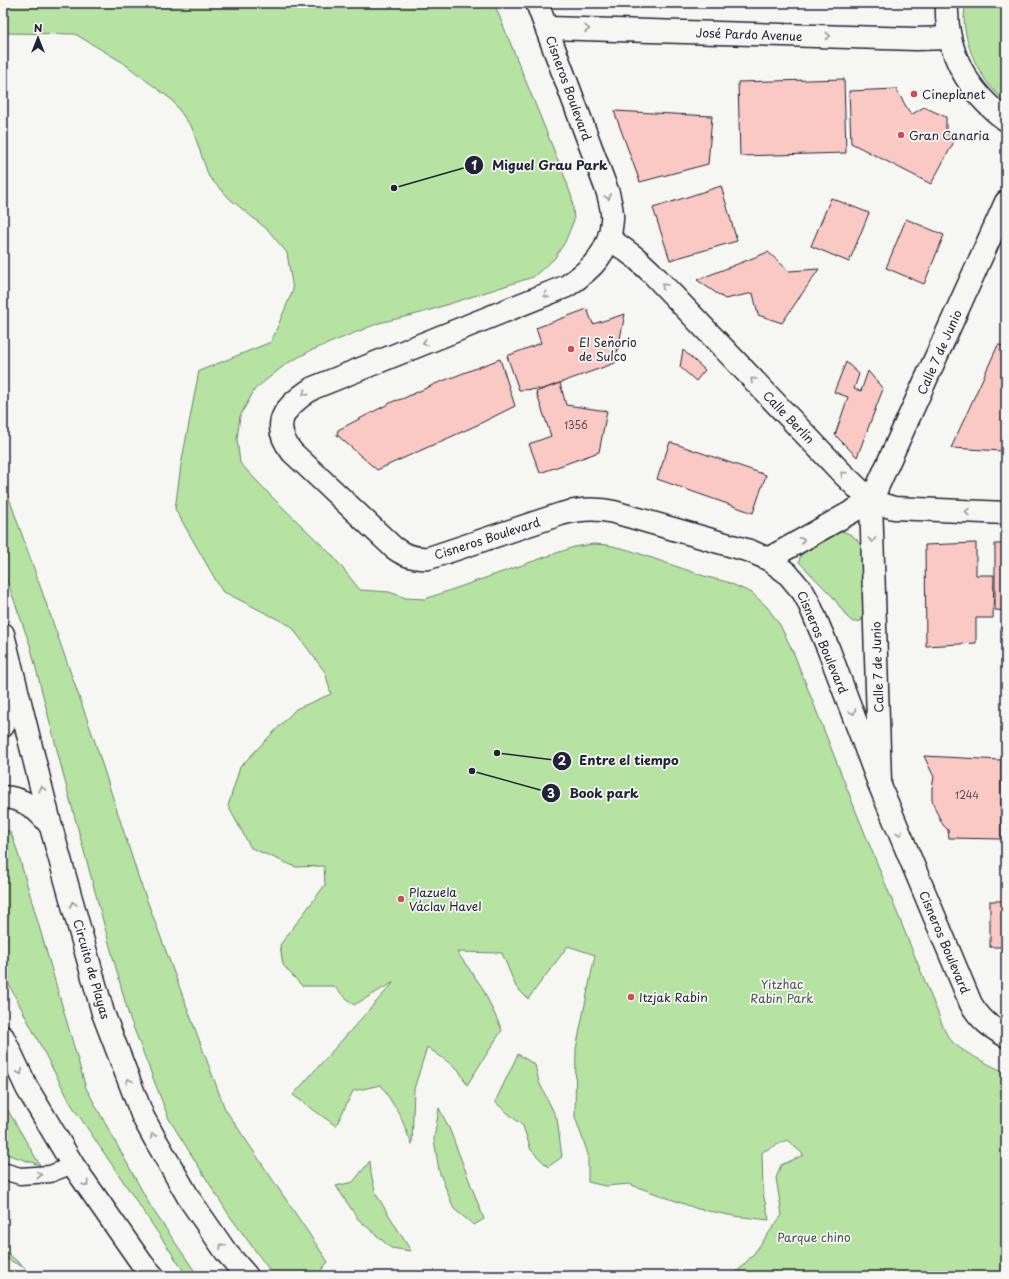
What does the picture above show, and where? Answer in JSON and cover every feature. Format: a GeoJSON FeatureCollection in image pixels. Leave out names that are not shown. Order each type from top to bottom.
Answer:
{"type":"FeatureCollection","features":[{"type":"Feature","properties":{"kind":"main road","name":"Cisneros Boulevard"},"geometry":{"type":"LineString","coordinates":[[537,3],[548,28],[608,193],[612,219],[609,238],[601,254],[590,269],[567,286],[313,388],[296,399],[285,413],[280,429],[282,437],[292,452],[398,551],[420,559],[429,558],[561,514],[578,510],[596,509],[614,512],[750,551],[768,559],[787,573],[803,592],[808,601],[828,648],[880,786],[971,1004],[984,1022],[1006,1036]]}},
{"type":"Feature","properties":{"kind":"main road"},"geometry":{"type":"LineString","coordinates":[[947,3],[950,38],[960,66],[967,79],[985,103],[1006,120]]}},
{"type":"Feature","properties":{"kind":"main road","name":"José Pardo Avenue"},"geometry":{"type":"LineString","coordinates":[[548,28],[916,39],[950,38]]}},
{"type":"Feature","properties":{"kind":"main road","name":"Calle 7 de Junio"},"geometry":{"type":"LineString","coordinates":[[880,786],[871,501],[1006,202]]}},
{"type":"Feature","properties":{"kind":"main road","name":"Calle Berlín"},"geometry":{"type":"LineString","coordinates":[[609,238],[636,258],[651,272],[871,501],[902,509],[1006,513]]}},
{"type":"Feature","properties":{"kind":"main road"},"geometry":{"type":"LineString","coordinates":[[768,559],[871,501]]}},
{"type":"Feature","properties":{"kind":"main road","name":"Circuito de Playas"},"geometry":{"type":"LineString","coordinates":[[3,634],[51,827],[103,1012],[143,1117],[190,1200],[226,1252],[247,1276]]}},
{"type":"Feature","properties":{"kind":"main road"},"geometry":{"type":"LineString","coordinates":[[3,726],[10,714],[15,697],[14,678]]}},
{"type":"Feature","properties":{"kind":"main road"},"geometry":{"type":"LineString","coordinates":[[3,797],[12,797],[27,804],[41,814],[51,827]]}},
{"type":"Feature","properties":{"kind":"main road"},"geometry":{"type":"LineString","coordinates":[[984,1022],[1006,1022]]}},
{"type":"Feature","properties":{"kind":"main road"},"geometry":{"type":"LineString","coordinates":[[3,1037],[27,1088],[73,1165],[143,1265],[153,1276]]}},
{"type":"Feature","properties":{"kind":"lane"},"geometry":{"type":"LineString","coordinates":[[3,1171],[20,1176],[50,1174],[73,1165]]}},
{"type":"Feature","properties":{"kind":"green space"},"geometry":{"type":"Polygon","coordinates":[[[3,3],[494,3],[572,198],[574,220],[565,242],[554,259],[533,277],[421,313],[379,323],[310,351],[286,364],[255,389],[240,416],[237,439],[240,463],[274,499],[332,555],[360,590],[389,592],[406,598],[425,599],[574,547],[593,544],[608,545],[629,550],[704,576],[727,582],[752,593],[767,607],[780,625],[794,654],[946,1033],[961,1049],[1006,1073],[1006,1276],[733,1276],[752,1256],[782,1215],[776,1178],[781,1165],[804,1155],[787,1140],[762,1152],[763,1193],[769,1220],[734,1216],[698,1209],[629,1184],[605,1186],[588,1182],[588,1154],[575,1117],[576,1049],[595,955],[568,946],[528,999],[516,987],[502,953],[457,952],[482,987],[502,1030],[467,1085],[458,1069],[427,1047],[414,1089],[412,1145],[400,1115],[381,1085],[353,1091],[336,1126],[293,1095],[394,982],[354,1005],[333,986],[302,986],[283,965],[280,945],[325,885],[324,866],[296,867],[251,848],[228,806],[240,767],[296,709],[331,694],[325,672],[291,626],[222,591],[175,509],[181,465],[199,371],[271,342],[293,290],[287,253],[268,230],[230,199],[209,177],[192,128],[172,100],[122,62],[75,34],[3,33],[3,3]]]}},
{"type":"Feature","properties":{"kind":"green space"},"geometry":{"type":"Polygon","coordinates":[[[966,3],[1006,3],[1006,102],[989,85],[971,53],[965,30],[964,16],[966,3]]]}},
{"type":"Feature","properties":{"kind":"green space"},"geometry":{"type":"Polygon","coordinates":[[[3,481],[94,739],[139,879],[225,1109],[328,1262],[316,1276],[274,1276],[229,1215],[169,1119],[129,1016],[66,785],[30,645],[3,569],[3,481]]]}},
{"type":"Feature","properties":{"kind":"green space"},"geometry":{"type":"Polygon","coordinates":[[[842,531],[854,537],[862,548],[864,614],[861,621],[853,622],[847,617],[833,597],[799,562],[804,551],[832,533],[842,531]]]}},
{"type":"Feature","properties":{"kind":"green space"},"geometry":{"type":"Polygon","coordinates":[[[3,827],[11,833],[17,850],[86,1088],[151,1207],[198,1276],[187,1276],[71,1104],[3,973],[3,827]]]}},
{"type":"Feature","properties":{"kind":"green space"},"geometry":{"type":"Polygon","coordinates":[[[518,1054],[535,1065],[539,1082],[557,1119],[562,1157],[548,1167],[531,1150],[523,1126],[495,1102],[518,1054]]]}},
{"type":"Feature","properties":{"kind":"green space"},"geometry":{"type":"Polygon","coordinates":[[[3,1102],[40,1165],[3,1152],[3,1102]]]}},
{"type":"Feature","properties":{"kind":"green space"},"geometry":{"type":"Polygon","coordinates":[[[439,1108],[449,1128],[484,1219],[474,1225],[454,1209],[439,1171],[434,1139],[439,1108]]]}},
{"type":"Feature","properties":{"kind":"green space"},"geometry":{"type":"Polygon","coordinates":[[[370,1161],[371,1174],[376,1194],[411,1251],[391,1248],[358,1219],[336,1186],[353,1182],[370,1161]]]}},
{"type":"Feature","properties":{"kind":"green space"},"geometry":{"type":"Polygon","coordinates":[[[3,1249],[25,1268],[3,1257],[3,1249]]]}},
{"type":"Feature","properties":{"kind":"building"},"geometry":{"type":"Polygon","coordinates":[[[844,79],[846,153],[740,156],[738,82],[844,79]]]}},
{"type":"Feature","properties":{"kind":"building","name":"Gran Canaria"},"geometry":{"type":"Polygon","coordinates":[[[896,89],[911,115],[924,107],[946,117],[946,133],[956,138],[931,184],[851,143],[849,91],[896,89]]]}},
{"type":"Feature","properties":{"kind":"building"},"geometry":{"type":"Polygon","coordinates":[[[614,111],[712,116],[708,164],[640,182],[614,111]]]}},
{"type":"Feature","properties":{"kind":"building"},"geometry":{"type":"Polygon","coordinates":[[[721,186],[737,241],[670,260],[653,208],[721,186]]]}},
{"type":"Feature","properties":{"kind":"building"},"geometry":{"type":"Polygon","coordinates":[[[831,198],[869,213],[849,262],[811,246],[831,198]]]}},
{"type":"Feature","properties":{"kind":"building"},"geometry":{"type":"Polygon","coordinates":[[[906,219],[944,235],[924,284],[886,268],[906,219]]]}},
{"type":"Feature","properties":{"kind":"building"},"geometry":{"type":"Polygon","coordinates":[[[768,252],[789,271],[819,269],[782,323],[758,315],[753,293],[725,299],[697,280],[768,252]]]}},
{"type":"Feature","properties":{"kind":"building","name":"El Señorio de Sulco"},"geometry":{"type":"Polygon","coordinates":[[[587,309],[593,324],[625,314],[615,363],[543,389],[519,390],[507,356],[541,343],[536,328],[587,309]]]}},
{"type":"Feature","properties":{"kind":"building"},"geometry":{"type":"Polygon","coordinates":[[[998,345],[1006,346],[1006,439],[1002,451],[951,448],[998,345]]]}},
{"type":"Feature","properties":{"kind":"building"},"geometry":{"type":"Polygon","coordinates":[[[683,350],[705,370],[696,381],[680,367],[683,350]]]}},
{"type":"Feature","properties":{"kind":"building"},"geometry":{"type":"Polygon","coordinates":[[[500,359],[515,406],[475,426],[377,470],[337,435],[338,430],[394,401],[500,359]]]}},
{"type":"Feature","properties":{"kind":"building"},"geometry":{"type":"Polygon","coordinates":[[[846,362],[859,374],[854,389],[861,391],[868,371],[883,389],[857,457],[835,435],[848,397],[834,392],[846,362]]]}},
{"type":"Feature","properties":{"kind":"building"},"geometry":{"type":"Polygon","coordinates":[[[560,383],[566,405],[607,411],[599,452],[540,473],[529,444],[551,436],[536,392],[560,383]]]}},
{"type":"Feature","properties":{"kind":"building"},"geometry":{"type":"Polygon","coordinates":[[[670,442],[766,475],[753,513],[657,479],[670,442]]]}},
{"type":"Feature","properties":{"kind":"building"},"geometry":{"type":"Polygon","coordinates":[[[976,543],[976,575],[994,575],[993,618],[976,618],[976,643],[926,646],[925,545],[976,543]]]}},
{"type":"Feature","properties":{"kind":"building"},"geometry":{"type":"Polygon","coordinates":[[[995,544],[1006,544],[1006,611],[995,610],[995,544]]]}},
{"type":"Feature","properties":{"kind":"building"},"geometry":{"type":"Polygon","coordinates":[[[924,756],[1001,760],[1001,839],[949,838],[948,830],[943,825],[932,800],[934,777],[924,756]]]}},
{"type":"Feature","properties":{"kind":"building"},"geometry":{"type":"Polygon","coordinates":[[[990,901],[1006,901],[1006,947],[990,947],[990,901]]]}},
{"type":"Feature","properties":{"kind":"place","name":"Cineplanet"},"geometry":{"type":"Point","coordinates":[914,94]}},
{"type":"Feature","properties":{"kind":"place","name":"Gran Canaria"},"geometry":{"type":"Point","coordinates":[901,135]}},
{"type":"Feature","properties":{"kind":"place","name":"Miguel Grau Park"},"geometry":{"type":"Point","coordinates":[394,188]}},
{"type":"Feature","properties":{"kind":"place","name":"El Señorio de Sulco"},"geometry":{"type":"Point","coordinates":[571,349]}},
{"type":"Feature","properties":{"kind":"place","name":"Entre el tiempo"},"geometry":{"type":"Point","coordinates":[497,753]}},
{"type":"Feature","properties":{"kind":"place","name":"Book park"},"geometry":{"type":"Point","coordinates":[472,771]}},
{"type":"Feature","properties":{"kind":"place","name":"Plazuela Václav Havel"},"geometry":{"type":"Point","coordinates":[401,899]}},
{"type":"Feature","properties":{"kind":"place","name":"Itzjak Rabin"},"geometry":{"type":"Point","coordinates":[631,997]}},
{"type":"Feature","properties":{"kind":"park label","name":"Yitzhac Rabin Park"},"geometry":{"type":"Point","coordinates":[782,991]}},
{"type":"Feature","properties":{"kind":"park label","name":"Parque chino"},"geometry":{"type":"Point","coordinates":[814,1237]}}]}
